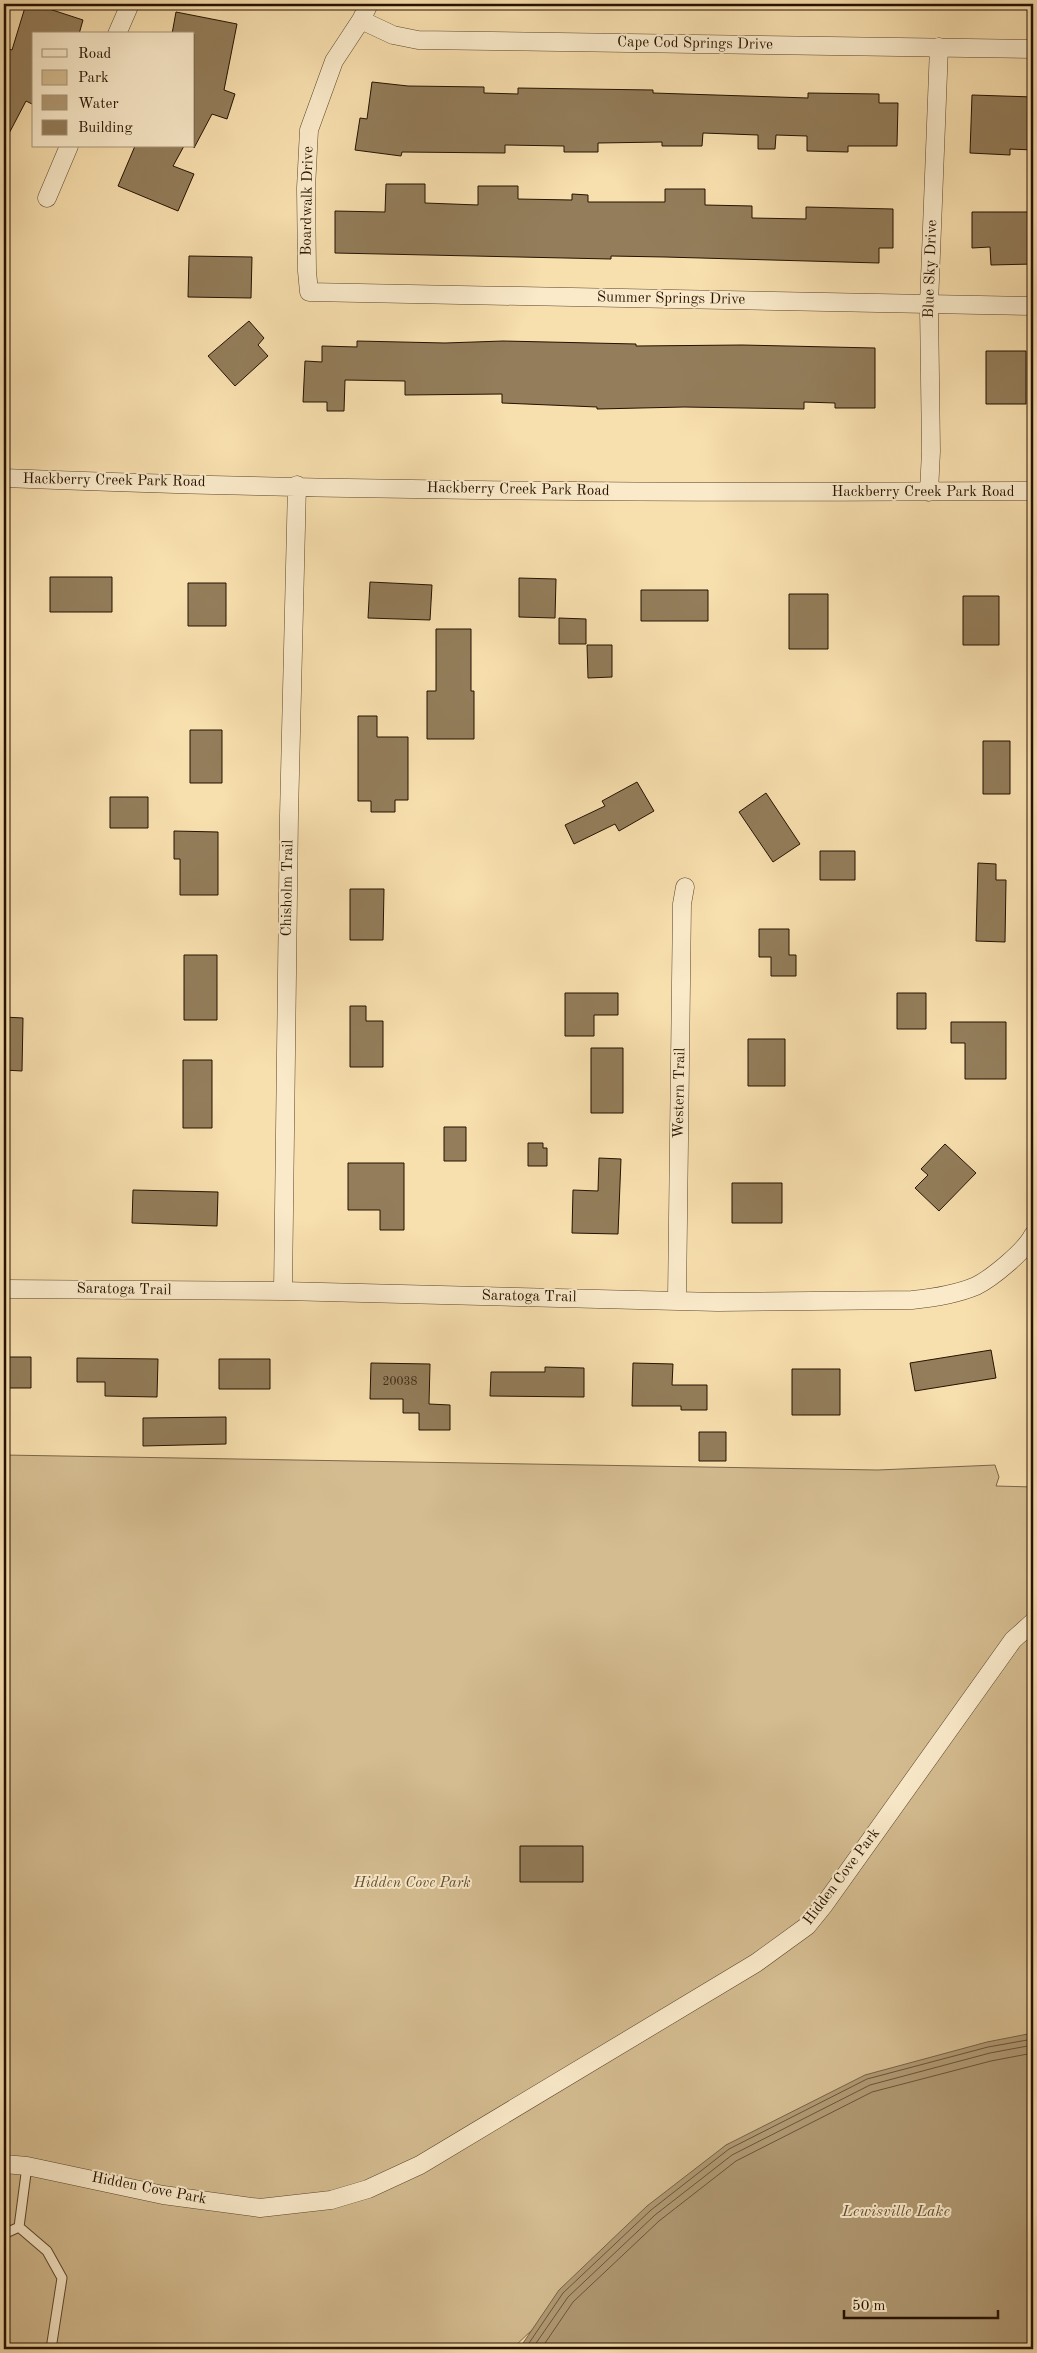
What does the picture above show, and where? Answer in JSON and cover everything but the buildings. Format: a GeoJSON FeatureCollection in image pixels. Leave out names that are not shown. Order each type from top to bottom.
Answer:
{"type":"FeatureCollection","features":[{"type":"Feature","properties":{"kind":"street"},"geometry":{"type":"LineString","coordinates":[[118,32],[130,4]]}},
{"type":"Feature","properties":{"kind":"street","name":"Boardwalk Drive"},"geometry":{"type":"LineString","coordinates":[[310,292],[307,271],[306,188],[309,130],[334,62],[369,4]]}},
{"type":"Feature","properties":{"kind":"street","name":"Cape Cod Springs Drive"},"geometry":{"type":"LineString","coordinates":[[361,20],[394,35],[418,40],[1033,49]]}},
{"type":"Feature","properties":{"kind":"street","name":"Blue Sky Drive"},"geometry":{"type":"LineString","coordinates":[[929,492],[931,452],[929,305],[938,47]]}},
{"type":"Feature","properties":{"kind":"street"},"geometry":{"type":"LineString","coordinates":[[47,198],[68,148]]}},
{"type":"Feature","properties":{"kind":"street","name":"Summer Springs Drive"},"geometry":{"type":"LineString","coordinates":[[310,292],[1033,306]]}},
{"type":"Feature","properties":{"kind":"street","name":"Hackberry Creek Park Road"},"geometry":{"type":"LineString","coordinates":[[4,478],[744,492],[1033,491]]}},
{"type":"Feature","properties":{"kind":"street","name":"Chisholm Trail"},"geometry":{"type":"LineString","coordinates":[[283,1292],[288,834],[297,485]]}},
{"type":"Feature","properties":{"kind":"street","name":"Western Trail"},"geometry":{"type":"LineString","coordinates":[[677,1299],[682,904],[685,887]]}},
{"type":"Feature","properties":{"kind":"street","name":"Saratoga Trail"},"geometry":{"type":"LineString","coordinates":[[4,1289],[677,1299],[718,1302],[929,1298],[976,1286],[1020,1251],[1033,1235]]}},
{"type":"Feature","properties":{"kind":"street","name":"Hidden Cove Park"},"geometry":{"type":"LineString","coordinates":[[4,2164],[27,2166],[163,2195],[260,2208],[331,2200],[368,2189],[420,2165],[756,1963],[807,1926],[824,1905],[1013,1640],[1033,1622]]}},
{"type":"Feature","properties":{"kind":"lane"},"geometry":{"type":"LineString","coordinates":[[19,2226],[27,2166]]}},
{"type":"Feature","properties":{"kind":"lane"},"geometry":{"type":"LineString","coordinates":[[4,2234],[19,2226]]}},
{"type":"Feature","properties":{"kind":"lane"},"geometry":{"type":"LineString","coordinates":[[19,2226],[47,2251],[62,2278],[51,2349]]}},
{"type":"Feature","properties":{"kind":"green space","name":"Hidden Cove Park"},"geometry":{"type":"Polygon","coordinates":[[[4,1455],[878,1470],[995,1465],[999,1477],[996,1486],[1033,1487],[1033,2036],[726,2145],[512,2349],[4,2349],[4,1455]]]}},
{"type":"Feature","properties":{"kind":"water","name":"Lewisville Lake"},"geometry":{"type":"Polygon","coordinates":[[[1033,2033],[1033,2349],[519,2349],[559,2290],[647,2206],[726,2145],[865,2075],[987,2042],[1033,2033]]]}}]}
